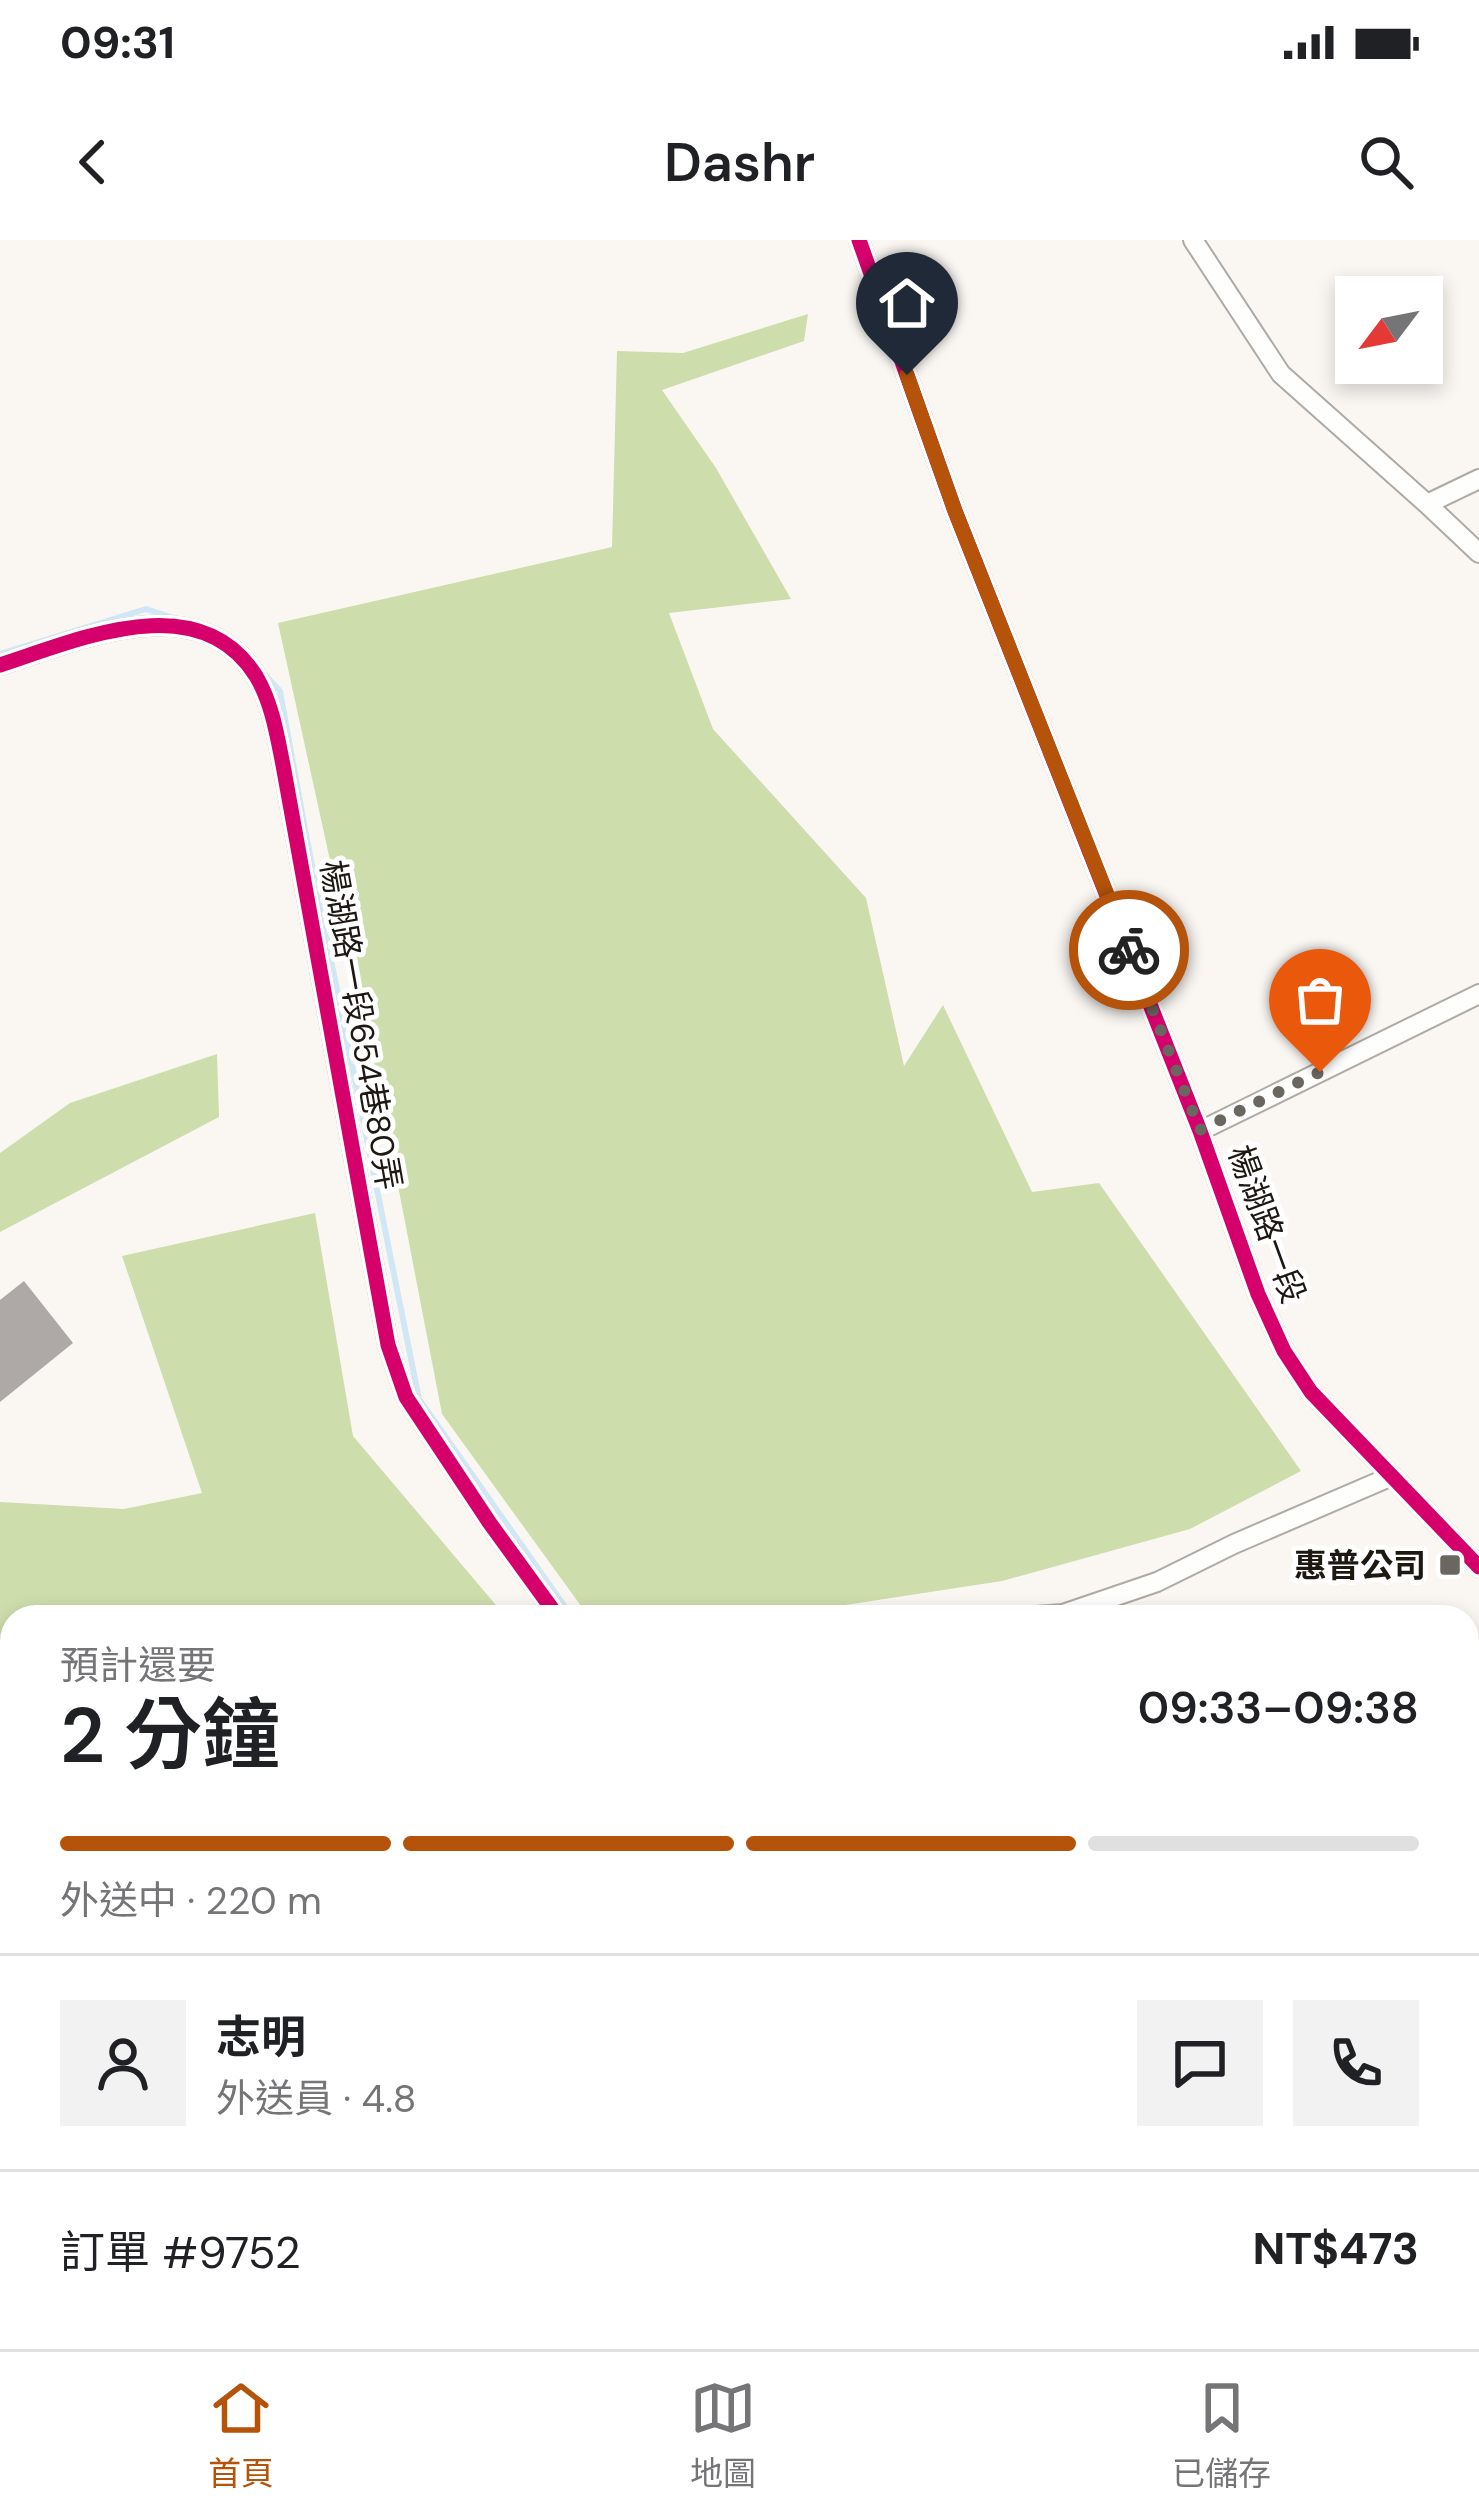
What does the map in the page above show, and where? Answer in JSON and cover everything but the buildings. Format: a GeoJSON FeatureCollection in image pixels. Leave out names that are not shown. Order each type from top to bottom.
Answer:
{"type":"FeatureCollection","features":[{"type":"Feature","properties":{"kind":"street","name":"楊湖路一段"},"geometry":{"type":"LineString","coordinates":[[859,240],[955,511],[1284,1352],[1311,1392],[1479,1567]]}},
{"type":"Feature","properties":{"kind":"street"},"geometry":{"type":"LineString","coordinates":[[1193,240],[1281,374],[1479,553]]}},
{"type":"Feature","properties":{"kind":"street"},"geometry":{"type":"LineString","coordinates":[[1427,504],[1479,479]]}},
{"type":"Feature","properties":{"kind":"street","name":"楊湖路一段654巷80弄"},"geometry":{"type":"LineString","coordinates":[[0,665],[138,624],[176,626],[212,635],[255,674],[270,707],[284,765],[388,1346],[406,1396],[549,1605]]}},
{"type":"Feature","properties":{"kind":"street"},"geometry":{"type":"LineString","coordinates":[[1200,1130],[1479,994]]}},
{"type":"Feature","properties":{"kind":"street"},"geometry":{"type":"LineString","coordinates":[[1090,1605],[1157,1582],[1392,1476]]}},
{"type":"Feature","properties":{"kind":"green space"},"geometry":{"type":"Polygon","coordinates":[[[808,314],[804,341],[662,390],[716,468],[791,599],[669,613],[713,729],[866,898],[904,1066],[943,1005],[1032,1192],[1099,1183],[1301,1471],[1190,1529],[1002,1581],[845,1605],[580,1605],[442,1414],[374,1061],[278,623],[612,547],[617,351],[683,353],[808,314]]]}},
{"type":"Feature","properties":{"kind":"green space"},"geometry":{"type":"Polygon","coordinates":[[[217,1054],[219,1117],[0,1232],[0,1153],[70,1103],[217,1054]]]}},
{"type":"Feature","properties":{"kind":"green space"},"geometry":{"type":"Polygon","coordinates":[[[315,1213],[353,1436],[496,1605],[0,1605],[0,1502],[124,1509],[202,1493],[122,1256],[315,1213]]]}},
{"type":"Feature","properties":{"kind":"waterway"},"geometry":{"type":"LineString","coordinates":[[0,654],[146,609],[174,618]]}},
{"type":"Feature","properties":{"kind":"waterway"},"geometry":{"type":"LineString","coordinates":[[264,674],[280,691],[419,1399],[564,1605]]}},
{"type":"Feature","properties":{"kind":"cycle path"},"geometry":{"type":"LineString","coordinates":[[859,240],[955,511],[1284,1351],[1311,1392],[1479,1567]]}},
{"type":"Feature","properties":{"kind":"cycle path"},"geometry":{"type":"LineString","coordinates":[[0,665],[100,634],[171,626],[203,632],[232,648],[262,686],[281,754],[388,1345],[406,1397],[549,1605]]}},
{"type":"Feature","properties":{"kind":"way so far"},"geometry":{"type":"LineString","coordinates":[[1129,950],[1200,1130],[1320,1072]]}},
{"type":"Feature","properties":{"kind":"place","name":"惠普公司"},"geometry":{"type":"Point","coordinates":[1450,1565]}},
{"type":"Feature","properties":{"kind":"route"},"geometry":{"type":"LineString","coordinates":[[907,375],[955,511],[1129,950]]}}]}
